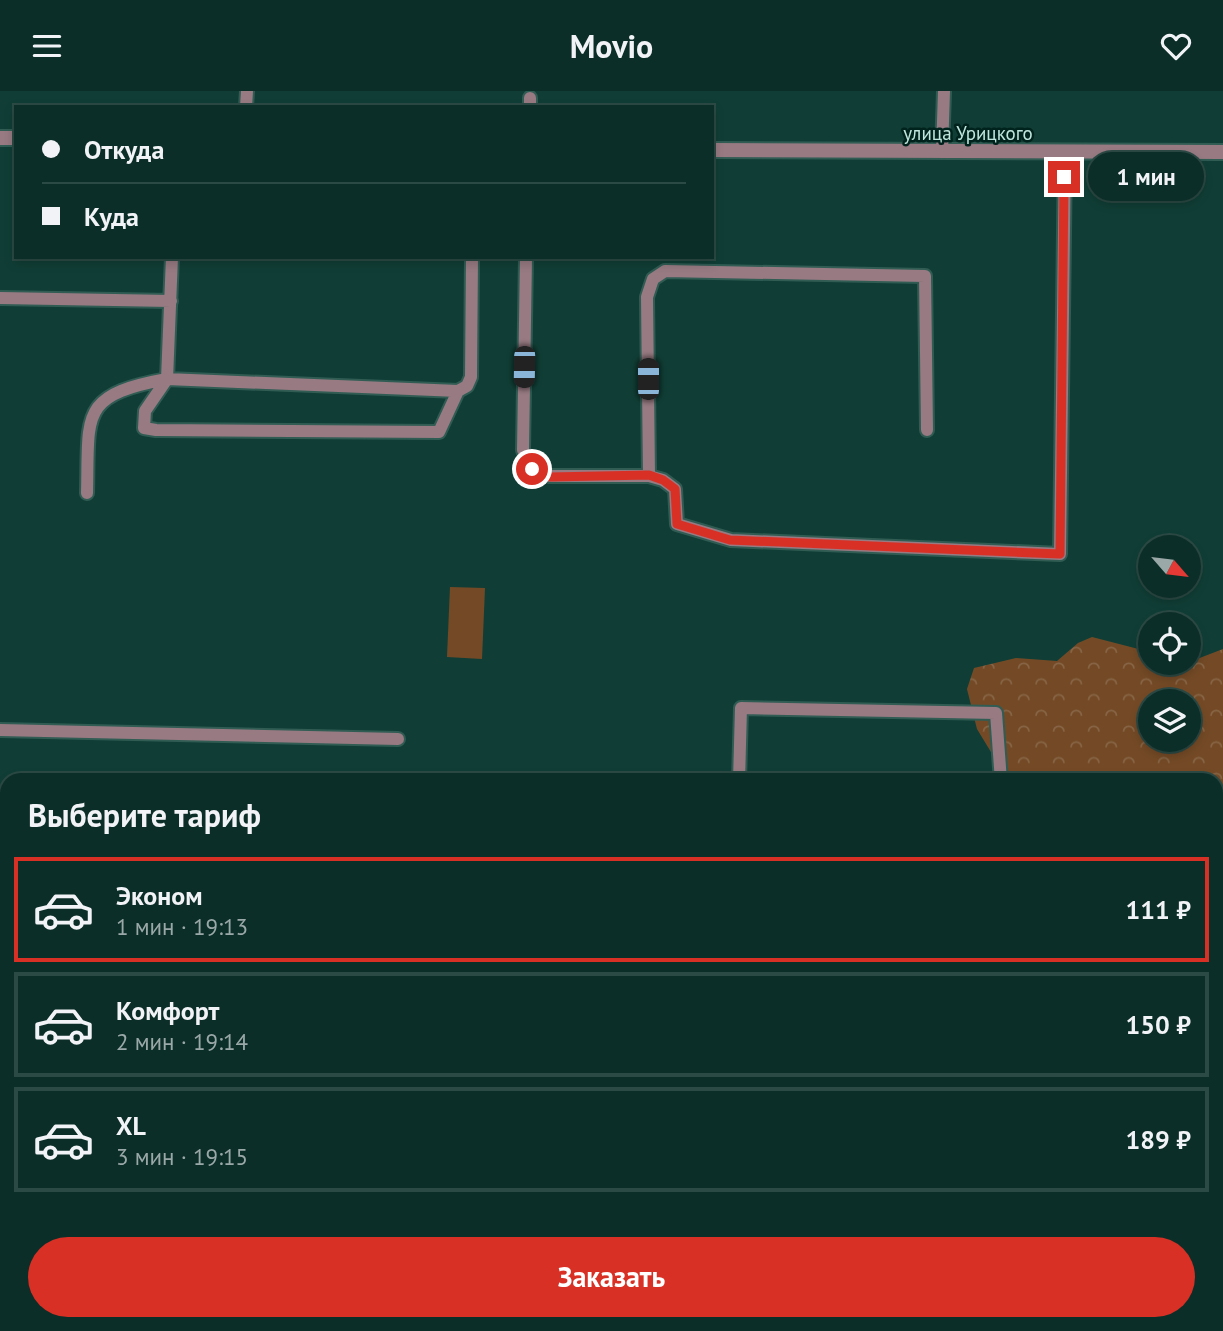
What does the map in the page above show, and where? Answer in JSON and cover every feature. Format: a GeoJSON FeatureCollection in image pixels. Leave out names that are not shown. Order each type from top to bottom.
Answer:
{"type":"FeatureCollection","features":[{"type":"Feature","properties":{"kind":"street","name":"улица Урицкого"},"geometry":{"type":"LineString","coordinates":[[714,150],[1223,152]]}},
{"type":"Feature","properties":{"kind":"lane"},"geometry":{"type":"LineString","coordinates":[[942,152],[944,91]]}},
{"type":"Feature","properties":{"kind":"lane"},"geometry":{"type":"LineString","coordinates":[[526,259],[523,450],[532,469],[550,477],[649,475],[663,480],[675,489],[677,524],[714,537],[1060,554],[1065,152]]}},
{"type":"Feature","properties":{"kind":"lane"},"geometry":{"type":"LineString","coordinates":[[172,259],[167,379],[145,411],[144,428],[156,431],[439,432],[458,391]]}},
{"type":"Feature","properties":{"kind":"lane"},"geometry":{"type":"LineString","coordinates":[[87,493],[89,424],[94,408],[106,396],[138,384],[167,379],[458,391],[467,386],[471,377],[472,259]]}},
{"type":"Feature","properties":{"kind":"lane"},"geometry":{"type":"LineString","coordinates":[[649,475],[648,297],[653,279],[665,271],[925,276],[927,430]]}},
{"type":"Feature","properties":{"kind":"lane"},"geometry":{"type":"LineString","coordinates":[[0,298],[171,301]]}},
{"type":"Feature","properties":{"kind":"lane"},"geometry":{"type":"LineString","coordinates":[[739,773],[741,708],[996,713],[1000,773]]}},
{"type":"Feature","properties":{"kind":"lane"},"geometry":{"type":"LineString","coordinates":[[0,730],[398,739]]}},
{"type":"Feature","properties":{"kind":"green space"},"geometry":{"type":"Polygon","coordinates":[[[450,587],[485,588],[482,659],[447,657],[450,587]]]}},
{"type":"Feature","properties":{"kind":"green space"},"geometry":{"type":"Polygon","coordinates":[[[1092,637],[1138,649],[1138,675],[1201,675],[1201,657],[1223,649],[1223,773],[1004,773],[977,729],[967,689],[974,668],[1016,658],[1057,661],[1078,643],[1092,637]]]}},
{"type":"Feature","properties":{"kind":"route"},"geometry":{"type":"LineString","coordinates":[[532,469],[550,477],[649,475],[663,480],[675,489],[677,524],[730,540],[1060,554],[1064,177]]}}]}
